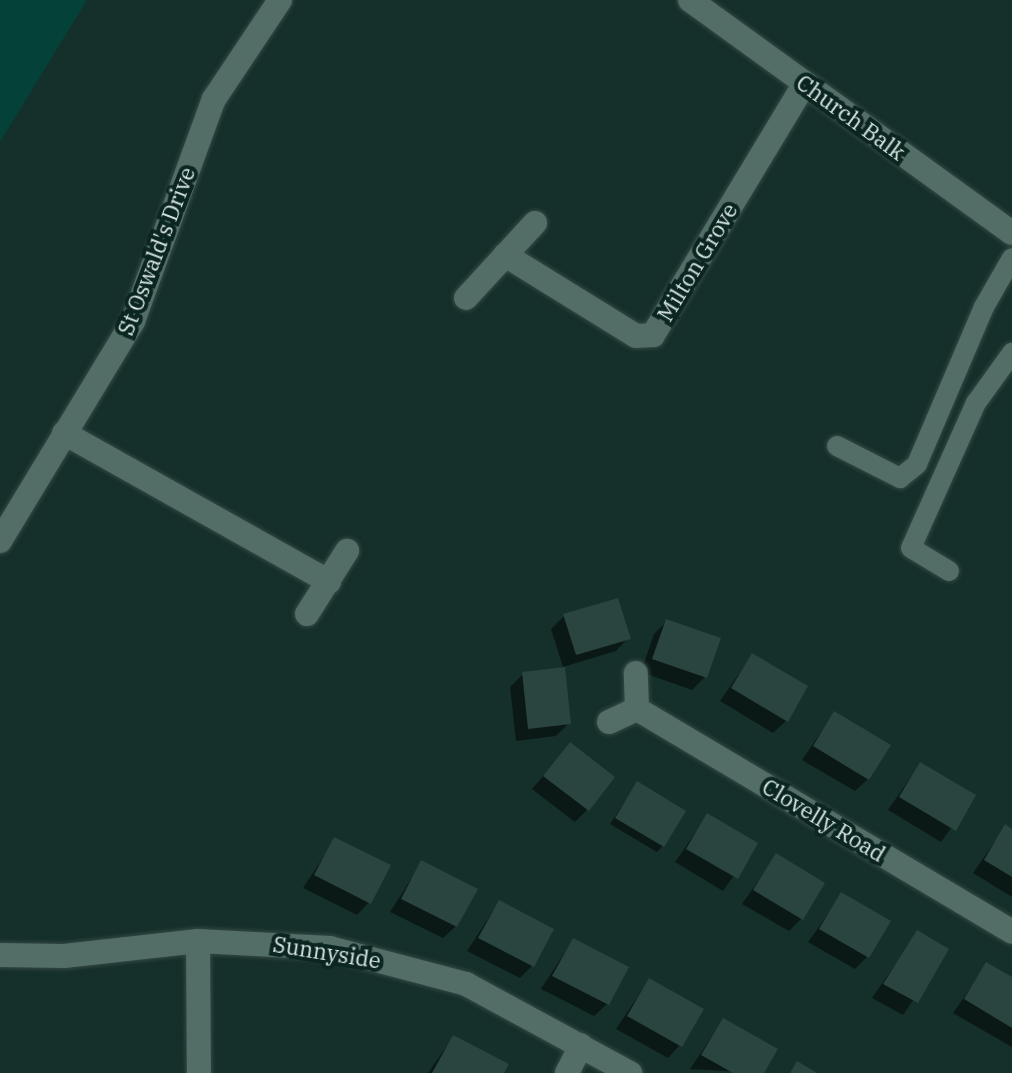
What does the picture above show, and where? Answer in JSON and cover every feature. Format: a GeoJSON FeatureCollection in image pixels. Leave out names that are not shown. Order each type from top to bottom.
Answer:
{"type":"FeatureCollection","features":[{"type":"Feature","properties":{"kind":"street","name":"St Oswald's Drive"},"geometry":{"type":"LineString","coordinates":[[0,541],[133,321],[214,99],[280,0]]}},
{"type":"Feature","properties":{"kind":"street","name":"Church Balk"},"geometry":{"type":"LineString","coordinates":[[690,0],[1012,233]]}},
{"type":"Feature","properties":{"kind":"street","name":"Milton Grove"},"geometry":{"type":"LineString","coordinates":[[505,255],[636,336],[653,335],[805,83]]}},
{"type":"Feature","properties":{"kind":"street"},"geometry":{"type":"LineString","coordinates":[[466,298],[535,223]]}},
{"type":"Feature","properties":{"kind":"street"},"geometry":{"type":"LineString","coordinates":[[64,433],[329,582]]}},
{"type":"Feature","properties":{"kind":"street"},"geometry":{"type":"LineString","coordinates":[[307,614],[347,551]]}},
{"type":"Feature","properties":{"kind":"street"},"geometry":{"type":"LineString","coordinates":[[609,722],[637,709],[636,673]]}},
{"type":"Feature","properties":{"kind":"street","name":"Clovelly Road"},"geometry":{"type":"LineString","coordinates":[[637,709],[1012,932]]}},
{"type":"Feature","properties":{"kind":"street"},"geometry":{"type":"LineString","coordinates":[[198,941],[199,1073]]}},
{"type":"Feature","properties":{"kind":"street","name":"Sunnyside"},"geometry":{"type":"LineString","coordinates":[[0,955],[64,956],[198,941],[330,948],[399,963],[466,984],[630,1073]]}},
{"type":"Feature","properties":{"kind":"street"},"geometry":{"type":"LineString","coordinates":[[567,1073],[581,1045]]}},
{"type":"Feature","properties":{"kind":"lane"},"geometry":{"type":"LineString","coordinates":[[837,446],[900,478],[917,464],[984,307],[1012,258]]}},
{"type":"Feature","properties":{"kind":"lane"},"geometry":{"type":"LineString","coordinates":[[949,571],[911,548],[970,414],[1012,353]]}},
{"type":"Feature","properties":{"kind":"green space"},"geometry":{"type":"Polygon","coordinates":[[[0,0],[87,0],[0,142],[0,0]]]}},
{"type":"Feature","properties":{"kind":"building"},"geometry":{"type":"Polygon","coordinates":[[[618,598],[631,639],[576,655],[563,614],[618,598]]]}},
{"type":"Feature","properties":{"kind":"building"},"geometry":{"type":"Polygon","coordinates":[[[666,619],[721,638],[707,678],[652,659],[666,619]]]}},
{"type":"Feature","properties":{"kind":"building"},"geometry":{"type":"Polygon","coordinates":[[[752,653],[808,686],[788,722],[731,688],[752,653]]]}},
{"type":"Feature","properties":{"kind":"building"},"geometry":{"type":"Polygon","coordinates":[[[565,667],[571,724],[528,729],[522,672],[565,667]]]}},
{"type":"Feature","properties":{"kind":"building"},"geometry":{"type":"Polygon","coordinates":[[[834,711],[891,745],[869,780],[813,746],[834,711]]]}},
{"type":"Feature","properties":{"kind":"building"},"geometry":{"type":"Polygon","coordinates":[[[570,742],[615,777],[589,811],[543,776],[570,742]]]}},
{"type":"Feature","properties":{"kind":"building"},"geometry":{"type":"Polygon","coordinates":[[[920,762],[976,795],[956,831],[899,797],[920,762]]]}},
{"type":"Feature","properties":{"kind":"building"},"geometry":{"type":"Polygon","coordinates":[[[637,781],[686,811],[664,847],[615,818],[637,781]]]}},
{"type":"Feature","properties":{"kind":"building"},"geometry":{"type":"Polygon","coordinates":[[[707,813],[758,843],[738,879],[686,849],[707,813]]]}},
{"type":"Feature","properties":{"kind":"building"},"geometry":{"type":"Polygon","coordinates":[[[1005,824],[1012,829],[1012,877],[984,860],[1005,824]]]}},
{"type":"Feature","properties":{"kind":"building"},"geometry":{"type":"Polygon","coordinates":[[[334,837],[391,865],[371,904],[314,875],[334,837]]]}},
{"type":"Feature","properties":{"kind":"building"},"geometry":{"type":"Polygon","coordinates":[[[776,853],[825,883],[803,920],[753,890],[776,853]]]}},
{"type":"Feature","properties":{"kind":"building"},"geometry":{"type":"Polygon","coordinates":[[[421,860],[478,889],[457,927],[401,899],[421,860]]]}},
{"type":"Feature","properties":{"kind":"building"},"geometry":{"type":"Polygon","coordinates":[[[841,892],[891,921],[869,958],[819,929],[841,892]]]}},
{"type":"Feature","properties":{"kind":"building"},"geometry":{"type":"Polygon","coordinates":[[[499,900],[554,929],[534,967],[478,938],[499,900]]]}},
{"type":"Feature","properties":{"kind":"building"},"geometry":{"type":"Polygon","coordinates":[[[917,930],[949,949],[918,1003],[883,984],[917,930]]]}},
{"type":"Feature","properties":{"kind":"building"},"geometry":{"type":"Polygon","coordinates":[[[573,938],[629,967],[609,1005],[552,976],[573,938]]]}},
{"type":"Feature","properties":{"kind":"building"},"geometry":{"type":"Polygon","coordinates":[[[986,962],[1012,977],[1012,1028],[964,999],[986,962]]]}},
{"type":"Feature","properties":{"kind":"building"},"geometry":{"type":"Polygon","coordinates":[[[649,978],[704,1009],[682,1047],[627,1016],[649,978]]]}},
{"type":"Feature","properties":{"kind":"building"},"geometry":{"type":"Polygon","coordinates":[[[723,1018],[778,1049],[764,1073],[733,1073],[701,1055],[723,1018]]]}},
{"type":"Feature","properties":{"kind":"building"},"geometry":{"type":"Polygon","coordinates":[[[453,1035],[509,1064],[504,1073],[432,1073],[453,1035]]]}},
{"type":"Feature","properties":{"kind":"building"},"geometry":{"type":"Polygon","coordinates":[[[797,1061],[817,1073],[790,1073],[797,1061]]]}}]}
